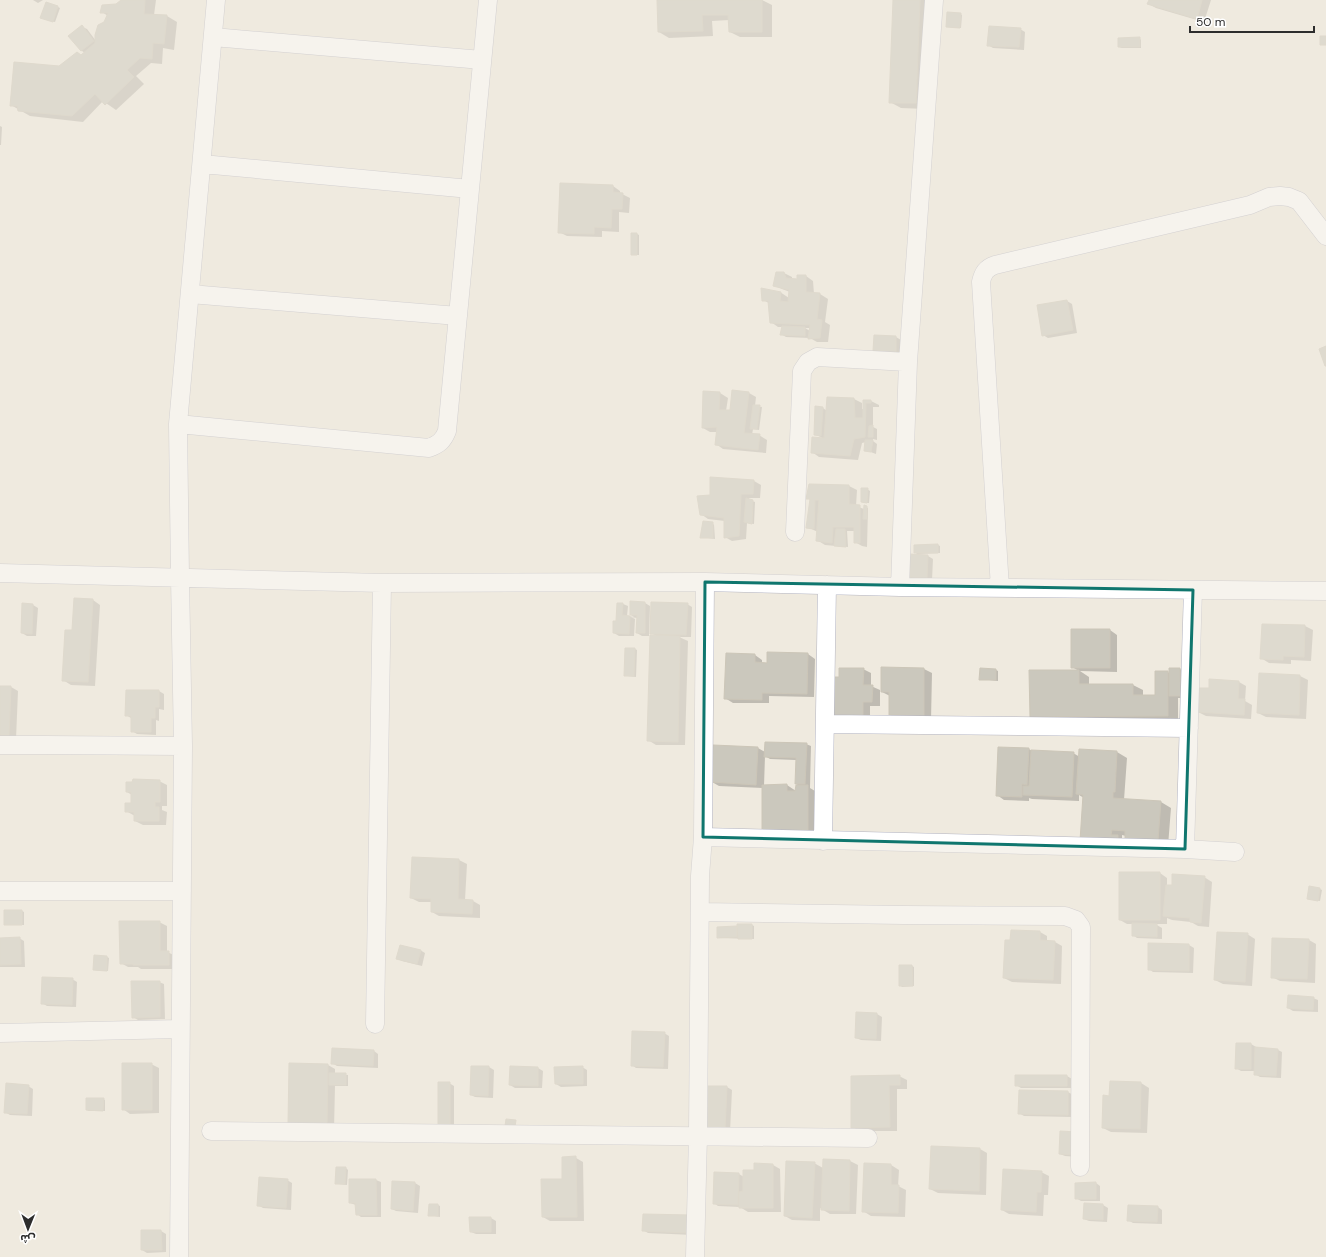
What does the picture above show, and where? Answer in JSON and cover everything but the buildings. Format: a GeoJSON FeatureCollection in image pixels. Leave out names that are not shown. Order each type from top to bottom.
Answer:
{"type":"FeatureCollection","features":[{"type":"Feature","properties":{"kind":"street"},"geometry":{"type":"LineString","coordinates":[[179,1257],[183,746],[178,424],[216,0]]}},
{"type":"Feature","properties":{"kind":"street"},"geometry":{"type":"LineString","coordinates":[[178,424],[428,448],[437,445],[444,439],[448,431],[488,0]]}},
{"type":"Feature","properties":{"kind":"street"},"geometry":{"type":"LineString","coordinates":[[900,587],[908,362],[934,0]]}},
{"type":"Feature","properties":{"kind":"street"},"geometry":{"type":"LineString","coordinates":[[213,37],[482,60]]}},
{"type":"Feature","properties":{"kind":"street"},"geometry":{"type":"LineString","coordinates":[[202,164],[470,189]]}},
{"type":"Feature","properties":{"kind":"street"},"geometry":{"type":"LineString","coordinates":[[1000,588],[982,282],[982,276],[986,270],[995,265],[1250,205],[1268,197],[1290,197],[1299,201],[1326,236]]}},
{"type":"Feature","properties":{"kind":"street"},"geometry":{"type":"LineString","coordinates":[[190,294],[458,316]]}},
{"type":"Feature","properties":{"kind":"street"},"geometry":{"type":"LineString","coordinates":[[795,532],[802,371],[808,362],[816,358],[908,362]]}},
{"type":"Feature","properties":{"kind":"street"},"geometry":{"type":"LineString","coordinates":[[0,574],[180,577],[382,583],[705,582],[900,587],[1326,591]]}},
{"type":"Feature","properties":{"kind":"street"},"geometry":{"type":"LineString","coordinates":[[695,1257],[701,912],[700,876],[703,837],[705,582]]}},
{"type":"Feature","properties":{"kind":"street"},"geometry":{"type":"LineString","coordinates":[[375,1024],[382,583]]}},
{"type":"Feature","properties":{"kind":"street"},"geometry":{"type":"LineString","coordinates":[[823,841],[827,585]]}},
{"type":"Feature","properties":{"kind":"street"},"geometry":{"type":"LineString","coordinates":[[1185,849],[1193,590]]}},
{"type":"Feature","properties":{"kind":"street"},"geometry":{"type":"LineString","coordinates":[[825,724],[1188,728]]}},
{"type":"Feature","properties":{"kind":"street"},"geometry":{"type":"LineString","coordinates":[[0,745],[44,744],[183,746]]}},
{"type":"Feature","properties":{"kind":"street"},"geometry":{"type":"LineString","coordinates":[[703,837],[1185,849],[1234,852]]}},
{"type":"Feature","properties":{"kind":"street"},"geometry":{"type":"LineString","coordinates":[[0,891],[182,891]]}},
{"type":"Feature","properties":{"kind":"street"},"geometry":{"type":"LineString","coordinates":[[701,912],[1065,916],[1076,920],[1081,927],[1080,1167]]}},
{"type":"Feature","properties":{"kind":"street"},"geometry":{"type":"LineString","coordinates":[[0,1033],[180,1029]]}},
{"type":"Feature","properties":{"kind":"street"},"geometry":{"type":"LineString","coordinates":[[211,1131],[868,1138]]}},
{"type":"Feature","properties":{"kind":"highlighted area"},"geometry":{"type":"Polygon","coordinates":[[[705,582],[1193,590],[1185,849],[703,837],[705,582]]]}}]}
